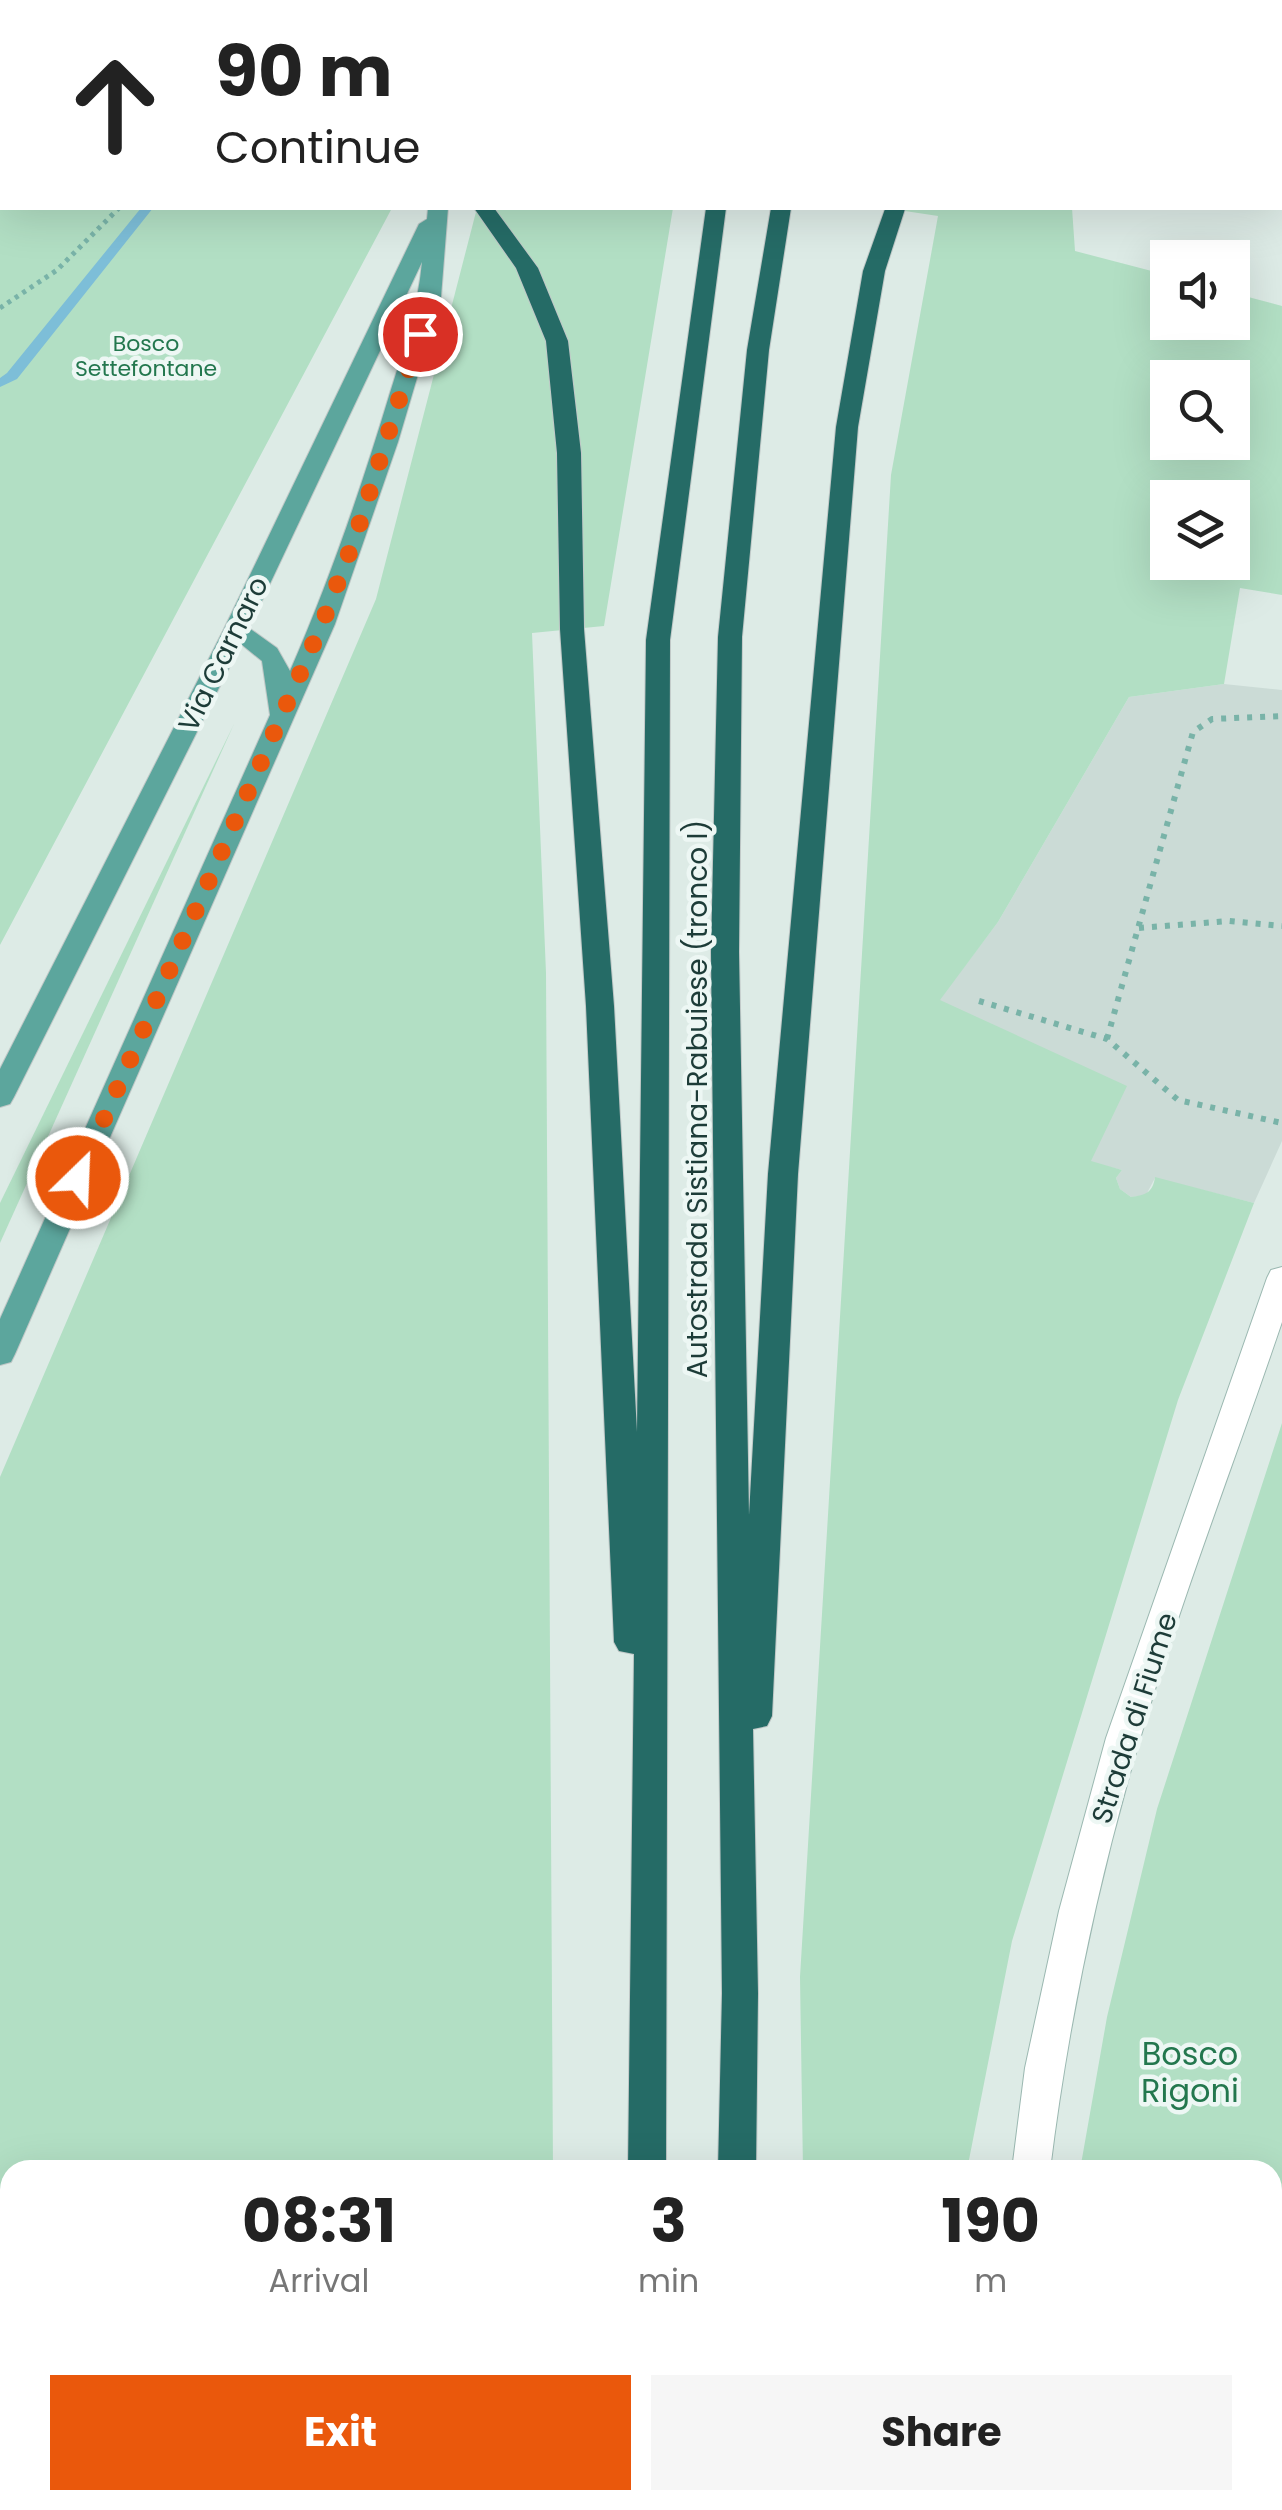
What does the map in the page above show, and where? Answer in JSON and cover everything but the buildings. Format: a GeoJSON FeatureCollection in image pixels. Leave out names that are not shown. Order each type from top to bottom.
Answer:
{"type":"FeatureCollection","features":[{"type":"Feature","properties":{"kind":"highway"},"geometry":{"type":"LineString","coordinates":[[485,210],[527,268],[557,341],[569,454],[572,629],[600,1006],[648,1982],[647,2160]]}},
{"type":"Feature","properties":{"kind":"highway","name":"Autostrada Sistiana-Rabuiese (tronco I)"},"geometry":{"type":"LineString","coordinates":[[648,1982],[658,640],[716,210]]}},
{"type":"Feature","properties":{"kind":"highway","name":"Autostrada Sistiana-Rabuiese (tronco I)"},"geometry":{"type":"LineString","coordinates":[[740,1994],[726,952],[730,637],[758,350],[781,210]]}},
{"type":"Feature","properties":{"kind":"highway"},"geometry":{"type":"LineString","coordinates":[[738,2160],[740,1994],[783,1174],[800,948],[847,428],[866,306],[894,210]]}},
{"type":"Feature","properties":{"kind":"main road","name":"Via Carnaro"},"geometry":{"type":"LineString","coordinates":[[0,1096],[236,631],[437,210]]}},
{"type":"Feature","properties":{"kind":"main road"},"geometry":{"type":"LineString","coordinates":[[0,1354],[322,624],[387,442],[430,297],[438,210]]}},
{"type":"Feature","properties":{"kind":"main road"},"geometry":{"type":"LineString","coordinates":[[236,631],[266,646],[280,678],[280,719]]}},
{"type":"Feature","properties":{"kind":"main road","name":"Strada di Fiume"},"geometry":{"type":"LineString","coordinates":[[1031,2160],[1044,2068],[1077,1912],[1122,1738],[1282,1278]]}},
{"type":"Feature","properties":{"kind":"path"},"geometry":{"type":"LineString","coordinates":[[0,308],[57,270],[117,210]]}},
{"type":"Feature","properties":{"kind":"path"},"geometry":{"type":"LineString","coordinates":[[1107,1038],[1193,732],[1212,719],[1282,716]]}},
{"type":"Feature","properties":{"kind":"path"},"geometry":{"type":"LineString","coordinates":[[1139,928],[1229,922],[1282,926]]}},
{"type":"Feature","properties":{"kind":"path"},"geometry":{"type":"LineString","coordinates":[[979,1000],[1107,1038],[1178,1100],[1282,1123]]}},
{"type":"Feature","properties":{"kind":"shaded area"},"geometry":{"type":"Polygon","coordinates":[[[1224,684],[1282,690],[1282,1141],[1254,1203],[1155,1178],[1146,1195],[1131,1197],[1120,1189],[1116,1178],[1122,1170],[1090,1162],[939,1000],[998,922],[1129,697],[1224,684]]]}},
{"type":"Feature","properties":{"kind":"green space","name":"Bosco Settefontane"},"geometry":{"type":"Polygon","coordinates":[[[0,210],[391,210],[0,945],[0,210]]]}},
{"type":"Feature","properties":{"kind":"green space"},"geometry":{"type":"Polygon","coordinates":[[[476,210],[673,210],[604,626],[532,633],[546,973],[553,2160],[0,2160],[0,1477],[376,599],[476,210]]]}},
{"type":"Feature","properties":{"kind":"green space"},"geometry":{"type":"Polygon","coordinates":[[[898,210],[1072,210],[1075,251],[1150,271],[1150,340],[1250,340],[1250,298],[1282,306],[1282,595],[1240,588],[1224,684],[1129,697],[998,922],[940,1000],[1127,1086],[1091,1161],[1122,1170],[1116,1178],[1120,1189],[1131,1197],[1148,1192],[1155,1177],[1254,1203],[1178,1400],[1012,1941],[969,2160],[803,2160],[800,1977],[891,475],[938,216],[898,210]]]}},
{"type":"Feature","properties":{"kind":"green space"},"geometry":{"type":"Polygon","coordinates":[[[234,724],[0,1243],[0,1203],[234,724]]]}},
{"type":"Feature","properties":{"kind":"green space","name":"Bosco Rigoni"},"geometry":{"type":"Polygon","coordinates":[[[1282,1423],[1282,2160],[1082,2160],[1107,2017],[1157,1809],[1282,1423]]]}},
{"type":"Feature","properties":{"kind":"waterway"},"geometry":{"type":"LineString","coordinates":[[0,383],[12,376],[145,210]]}},
{"type":"Feature","properties":{"kind":"route"},"geometry":{"type":"LineString","coordinates":[[78,1178],[322,624],[356,535],[420,334]]}}]}
